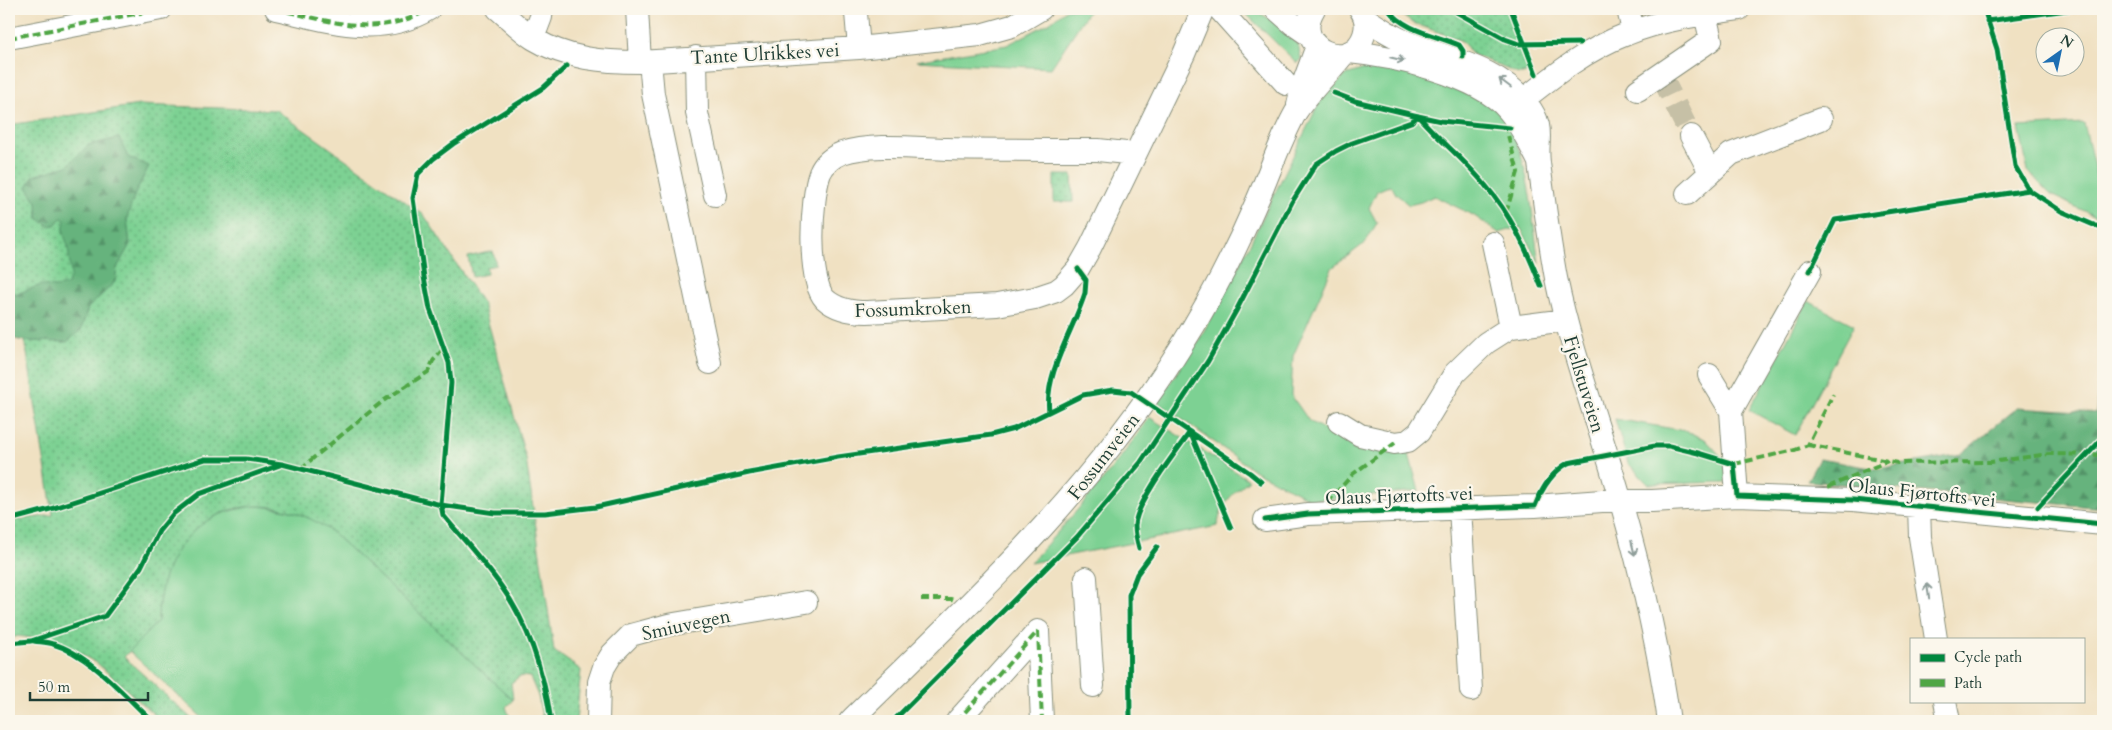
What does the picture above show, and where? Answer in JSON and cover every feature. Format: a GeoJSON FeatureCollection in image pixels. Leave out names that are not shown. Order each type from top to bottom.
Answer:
{"type":"FeatureCollection","features":[{"type":"Feature","properties":{"kind":"street"},"geometry":{"type":"LineString","coordinates":[[9,38],[161,9]]}},
{"type":"Feature","properties":{"kind":"street"},"geometry":{"type":"LineString","coordinates":[[276,9],[360,26],[386,25],[406,21],[429,9]]}},
{"type":"Feature","properties":{"kind":"street","name":"Tante Ulrikkes vei"},"geometry":{"type":"LineString","coordinates":[[498,9],[533,38],[556,50],[606,62],[645,62],[696,57],[858,48],[980,36],[1012,26],[1041,9]]}},
{"type":"Feature","properties":{"kind":"street"},"geometry":{"type":"LineString","coordinates":[[533,38],[542,17],[542,9]]}},
{"type":"Feature","properties":{"kind":"street"},"geometry":{"type":"LineString","coordinates":[[638,9],[645,62],[710,363]]}},
{"type":"Feature","properties":{"kind":"street"},"geometry":{"type":"LineString","coordinates":[[853,9],[856,13],[858,48]]}},
{"type":"Feature","properties":{"kind":"street","name":"Fossumkroken"},"geometry":{"type":"LineString","coordinates":[[1134,155],[1098,150],[909,148],[868,148],[840,154],[826,164],[819,177],[815,194],[813,260],[819,289],[825,298],[843,310],[867,312],[997,305],[1047,295],[1064,286],[1078,269],[1184,54],[1203,9]]}},
{"type":"Feature","properties":{"kind":"street"},"geometry":{"type":"LineString","coordinates":[[1218,9],[1286,84]]}},
{"type":"Feature","properties":{"kind":"street"},"geometry":{"type":"LineString","coordinates":[[1276,9],[1330,54],[1346,53]]}},
{"type":"Feature","properties":{"kind":"street","name":"Fossumveien"},"geometry":{"type":"LineString","coordinates":[[850,721],[1033,539],[1078,489],[1133,420],[1162,377],[1229,262],[1297,111],[1313,40],[1308,20],[1314,9]]}},
{"type":"Feature","properties":{"kind":"street"},"geometry":{"type":"LineString","coordinates":[[1628,9],[1633,31]]}},
{"type":"Feature","properties":{"kind":"street"},"geometry":{"type":"LineString","coordinates":[[1516,105],[1586,53],[1633,31],[1705,14],[1739,9]]}},
{"type":"Feature","properties":{"kind":"street","name":"Fossumveien"},"geometry":{"type":"LineString","coordinates":[[1297,111],[1346,53],[1354,49],[1363,38],[1365,32],[1362,12]]}},
{"type":"Feature","properties":{"kind":"street","name":"Fjellstuveien"},"geometry":{"type":"LineString","coordinates":[[1362,12],[1411,44],[1486,71],[1507,84],[1516,105]]}},
{"type":"Feature","properties":{"kind":"street"},"geometry":{"type":"LineString","coordinates":[[1638,90],[1712,40],[1705,14]]}},
{"type":"Feature","properties":{"kind":"street","name":"Fjellstuveien"},"geometry":{"type":"LineString","coordinates":[[1346,53],[1399,59],[1468,83],[1534,114],[1540,137],[1539,161],[1554,261],[1566,320],[1621,500],[1656,644],[1668,721]]}},
{"type":"Feature","properties":{"kind":"street"},"geometry":{"type":"LineString","coordinates":[[696,57],[697,113],[715,195]]}},
{"type":"Feature","properties":{"kind":"street"},"geometry":{"type":"LineString","coordinates":[[1687,194],[1731,154],[1821,119]]}},
{"type":"Feature","properties":{"kind":"street"},"geometry":{"type":"LineString","coordinates":[[1691,136],[1710,172]]}},
{"type":"Feature","properties":{"kind":"street"},"geometry":{"type":"LineString","coordinates":[[1493,243],[1511,327]]}},
{"type":"Feature","properties":{"kind":"street"},"geometry":{"type":"LineString","coordinates":[[1731,411],[1810,271]]}},
{"type":"Feature","properties":{"kind":"street"},"geometry":{"type":"LineString","coordinates":[[1339,422],[1360,435],[1396,443],[1408,440],[1419,432],[1455,373],[1486,343],[1511,327],[1566,320]]}},
{"type":"Feature","properties":{"kind":"street"},"geometry":{"type":"LineString","coordinates":[[1709,375],[1731,411],[1737,496]]}},
{"type":"Feature","properties":{"kind":"street","name":"Olaus Fjørtofts vei"},"geometry":{"type":"LineString","coordinates":[[1265,520],[1308,514],[1737,496],[1809,497],[2103,524]]}},
{"type":"Feature","properties":{"kind":"street"},"geometry":{"type":"LineString","coordinates":[[1919,507],[1920,537],[1936,638]]}},
{"type":"Feature","properties":{"kind":"street"},"geometry":{"type":"LineString","coordinates":[[1460,508],[1471,690]]}},
{"type":"Feature","properties":{"kind":"street"},"geometry":{"type":"LineString","coordinates":[[1086,578],[1093,686]]}},
{"type":"Feature","properties":{"kind":"street","name":"Smiuvegen"},"geometry":{"type":"LineString","coordinates":[[598,721],[599,682],[604,668],[612,654],[631,635],[668,625],[806,602]]}},
{"type":"Feature","properties":{"kind":"street"},"geometry":{"type":"LineString","coordinates":[[957,721],[1038,631],[1042,721]]}},
{"type":"Feature","properties":{"kind":"street"},"geometry":{"type":"LineString","coordinates":[[1945,702],[1948,721]]}},
{"type":"Feature","properties":{"kind":"green space"},"geometry":{"type":"Polygon","coordinates":[[[1067,9],[1090,9],[1051,68],[916,61],[1007,45],[1049,23],[1067,9]]]}},
{"type":"Feature","properties":{"kind":"green space"},"geometry":{"type":"Polygon","coordinates":[[[1241,9],[1252,9],[1272,20],[1298,44],[1301,59],[1297,63],[1241,9]]]}},
{"type":"Feature","properties":{"kind":"green space"},"geometry":{"type":"Polygon","coordinates":[[[1393,9],[1507,9],[1529,64],[1529,71],[1518,74],[1472,54],[1462,41],[1411,22],[1393,9]]]}},
{"type":"Feature","properties":{"kind":"green space"},"geometry":{"type":"Polygon","coordinates":[[[1377,65],[1436,80],[1482,101],[1495,109],[1505,120],[1520,152],[1525,170],[1539,263],[1520,227],[1499,233],[1473,215],[1434,196],[1409,205],[1396,194],[1391,185],[1377,191],[1369,208],[1377,223],[1365,243],[1332,268],[1293,356],[1291,395],[1309,421],[1361,450],[1379,443],[1407,447],[1419,491],[1312,500],[1257,472],[1157,402],[1198,342],[1240,264],[1320,101],[1346,75],[1377,65]]]}},
{"type":"Feature","properties":{"kind":"green space"},"geometry":{"type":"Polygon","coordinates":[[[139,105],[276,110],[424,215],[483,304],[526,459],[554,651],[581,670],[576,721],[543,721],[538,696],[530,677],[520,676],[511,683],[513,700],[333,533],[302,515],[271,507],[242,507],[215,516],[192,533],[174,556],[162,586],[158,621],[124,657],[194,721],[161,721],[97,663],[56,641],[18,636],[9,639],[9,521],[53,515],[25,341],[67,342],[81,330],[88,308],[115,282],[117,268],[130,244],[127,218],[135,194],[149,166],[128,157],[119,138],[88,145],[67,166],[33,176],[27,187],[37,202],[38,218],[49,226],[55,225],[61,218],[65,220],[63,232],[68,246],[71,276],[67,285],[55,287],[41,285],[19,293],[9,293],[9,125],[139,105]]]}},
{"type":"Feature","properties":{"kind":"green space"},"geometry":{"type":"Polygon","coordinates":[[[2084,123],[2103,206],[2103,220],[2051,195],[2028,171],[2019,127],[2084,123]]]}},
{"type":"Feature","properties":{"kind":"green space"},"geometry":{"type":"Polygon","coordinates":[[[120,138],[128,157],[149,166],[135,194],[127,218],[130,244],[117,268],[115,282],[88,308],[81,330],[67,342],[25,341],[9,338],[9,293],[19,293],[41,285],[55,287],[68,246],[62,232],[64,220],[61,218],[55,225],[49,226],[38,218],[37,202],[27,187],[33,176],[67,166],[88,145],[120,138]]]}},
{"type":"Feature","properties":{"kind":"green space"},"geometry":{"type":"Polygon","coordinates":[[[1054,175],[1072,175],[1073,202],[1054,202],[1054,175]]]}},
{"type":"Feature","properties":{"kind":"green space"},"geometry":{"type":"Polygon","coordinates":[[[493,251],[496,265],[486,267],[487,274],[472,277],[468,257],[493,251]]]}},
{"type":"Feature","properties":{"kind":"green space"},"geometry":{"type":"Polygon","coordinates":[[[1808,301],[1854,325],[1795,435],[1749,410],[1808,301]]]}},
{"type":"Feature","properties":{"kind":"green space"},"geometry":{"type":"Polygon","coordinates":[[[2103,359],[2103,508],[1807,481],[1819,459],[1877,469],[1961,454],[2017,408],[2096,413],[2100,366],[2103,359]]]}},
{"type":"Feature","properties":{"kind":"green space"},"geometry":{"type":"Polygon","coordinates":[[[1149,417],[1249,480],[1228,500],[1221,512],[1218,526],[1030,563],[1122,456],[1149,417]]]}},
{"type":"Feature","properties":{"kind":"green space"},"geometry":{"type":"Polygon","coordinates":[[[1615,419],[1686,431],[1705,439],[1729,465],[1730,482],[1648,484],[1628,463],[1615,419]]]}},
{"type":"Feature","properties":{"kind":"green space"},"geometry":{"type":"Polygon","coordinates":[[[254,506],[276,508],[305,516],[333,533],[513,700],[506,707],[511,721],[206,721],[129,651],[158,621],[160,594],[167,568],[173,555],[189,533],[205,521],[218,515],[254,506]]]}},
{"type":"Feature","properties":{"kind":"tunnel"},"geometry":{"type":"LineString","coordinates":[[1661,75],[1691,136]]}},
{"type":"Feature","properties":{"kind":"marked path"},"geometry":{"type":"LineString","coordinates":[[9,38],[161,9]]}},
{"type":"Feature","properties":{"kind":"marked path"},"geometry":{"type":"LineString","coordinates":[[276,9],[354,25],[391,23],[410,18],[429,9]]}},
{"type":"Feature","properties":{"kind":"marked path"},"geometry":{"type":"LineString","coordinates":[[1506,128],[1518,172],[1506,213]]}},
{"type":"Feature","properties":{"kind":"marked path"},"geometry":{"type":"LineString","coordinates":[[300,469],[383,401],[428,372],[433,361],[444,348]]}},
{"type":"Feature","properties":{"kind":"marked path"},"geometry":{"type":"LineString","coordinates":[[1734,464],[1795,450],[1808,445],[1833,394]]}},
{"type":"Feature","properties":{"kind":"marked path"},"geometry":{"type":"LineString","coordinates":[[1327,503],[1353,474],[1395,443]]}},
{"type":"Feature","properties":{"kind":"marked path"},"geometry":{"type":"LineString","coordinates":[[1808,445],[1898,463],[1991,462],[2049,454],[2103,455]]}},
{"type":"Feature","properties":{"kind":"marked path"},"geometry":{"type":"LineString","coordinates":[[1828,487],[1888,461]]}},
{"type":"Feature","properties":{"kind":"marked path"},"geometry":{"type":"LineString","coordinates":[[921,599],[951,599],[956,601]]}},
{"type":"Feature","properties":{"kind":"marked path"},"geometry":{"type":"LineString","coordinates":[[1038,631],[1042,721]]}},
{"type":"Feature","properties":{"kind":"marked path"},"geometry":{"type":"LineString","coordinates":[[957,721],[1038,631]]}},
{"type":"Feature","properties":{"kind":"cycle path"},"geometry":{"type":"LineString","coordinates":[[1388,9],[1411,27],[1459,45],[1463,51],[1463,57]]}},
{"type":"Feature","properties":{"kind":"cycle path"},"geometry":{"type":"LineString","coordinates":[[1451,9],[1505,39],[1519,44],[1580,43]]}},
{"type":"Feature","properties":{"kind":"cycle path"},"geometry":{"type":"LineString","coordinates":[[1511,9],[1536,74]]}},
{"type":"Feature","properties":{"kind":"cycle path"},"geometry":{"type":"LineString","coordinates":[[1984,9],[1997,49],[2015,166],[2029,190],[2061,211],[2103,229]]}},
{"type":"Feature","properties":{"kind":"cycle path"},"geometry":{"type":"LineString","coordinates":[[1987,21],[2074,9]]}},
{"type":"Feature","properties":{"kind":"cycle path"},"geometry":{"type":"LineString","coordinates":[[551,721],[540,668],[520,617],[494,577],[443,515],[441,505],[451,383],[449,363],[430,309],[413,198],[418,174],[433,159],[453,144],[543,88],[567,66]]}},
{"type":"Feature","properties":{"kind":"cycle path"},"geometry":{"type":"LineString","coordinates":[[1334,93],[1355,101],[1441,121],[1510,128]]}},
{"type":"Feature","properties":{"kind":"cycle path"},"geometry":{"type":"LineString","coordinates":[[893,721],[1077,537],[1141,462],[1208,361],[1292,202],[1316,164],[1352,143],[1411,122],[1418,116],[1469,167],[1503,208],[1530,259],[1541,286]]}},
{"type":"Feature","properties":{"kind":"cycle path"},"geometry":{"type":"LineString","coordinates":[[1810,271],[1835,220],[2029,190]]}},
{"type":"Feature","properties":{"kind":"cycle path"},"geometry":{"type":"LineString","coordinates":[[1049,411],[1051,382],[1055,367],[1085,293],[1086,280],[1078,269]]}},
{"type":"Feature","properties":{"kind":"cycle path"},"geometry":{"type":"LineString","coordinates":[[9,520],[54,508],[205,459],[246,459],[282,464],[441,505],[495,513],[545,513],[596,507],[749,473],[838,457],[991,435],[1014,429],[1083,395],[1113,390],[1131,392],[1261,482]]}},
{"type":"Feature","properties":{"kind":"cycle path"},"geometry":{"type":"LineString","coordinates":[[1190,432],[1231,528]]}},
{"type":"Feature","properties":{"kind":"cycle path"},"geometry":{"type":"LineString","coordinates":[[1139,548],[1135,525],[1142,503],[1190,432]]}},
{"type":"Feature","properties":{"kind":"cycle path"},"geometry":{"type":"LineString","coordinates":[[2038,507],[2103,438]]}},
{"type":"Feature","properties":{"kind":"cycle path"},"geometry":{"type":"LineString","coordinates":[[1265,520],[1308,514],[1535,506],[1548,481],[1568,463],[1655,446],[1669,446],[1734,464],[1737,496],[1853,500],[2103,524]]}},
{"type":"Feature","properties":{"kind":"cycle path"},"geometry":{"type":"LineString","coordinates":[[9,643],[31,641],[105,616],[141,567],[159,531],[173,514],[199,494],[280,465]]}},
{"type":"Feature","properties":{"kind":"cycle path"},"geometry":{"type":"LineString","coordinates":[[1130,721],[1129,595],[1137,574],[1157,547]]}},
{"type":"Feature","properties":{"kind":"cycle path"},"geometry":{"type":"LineString","coordinates":[[34,641],[53,644],[80,657],[106,677],[152,721]]}}]}
